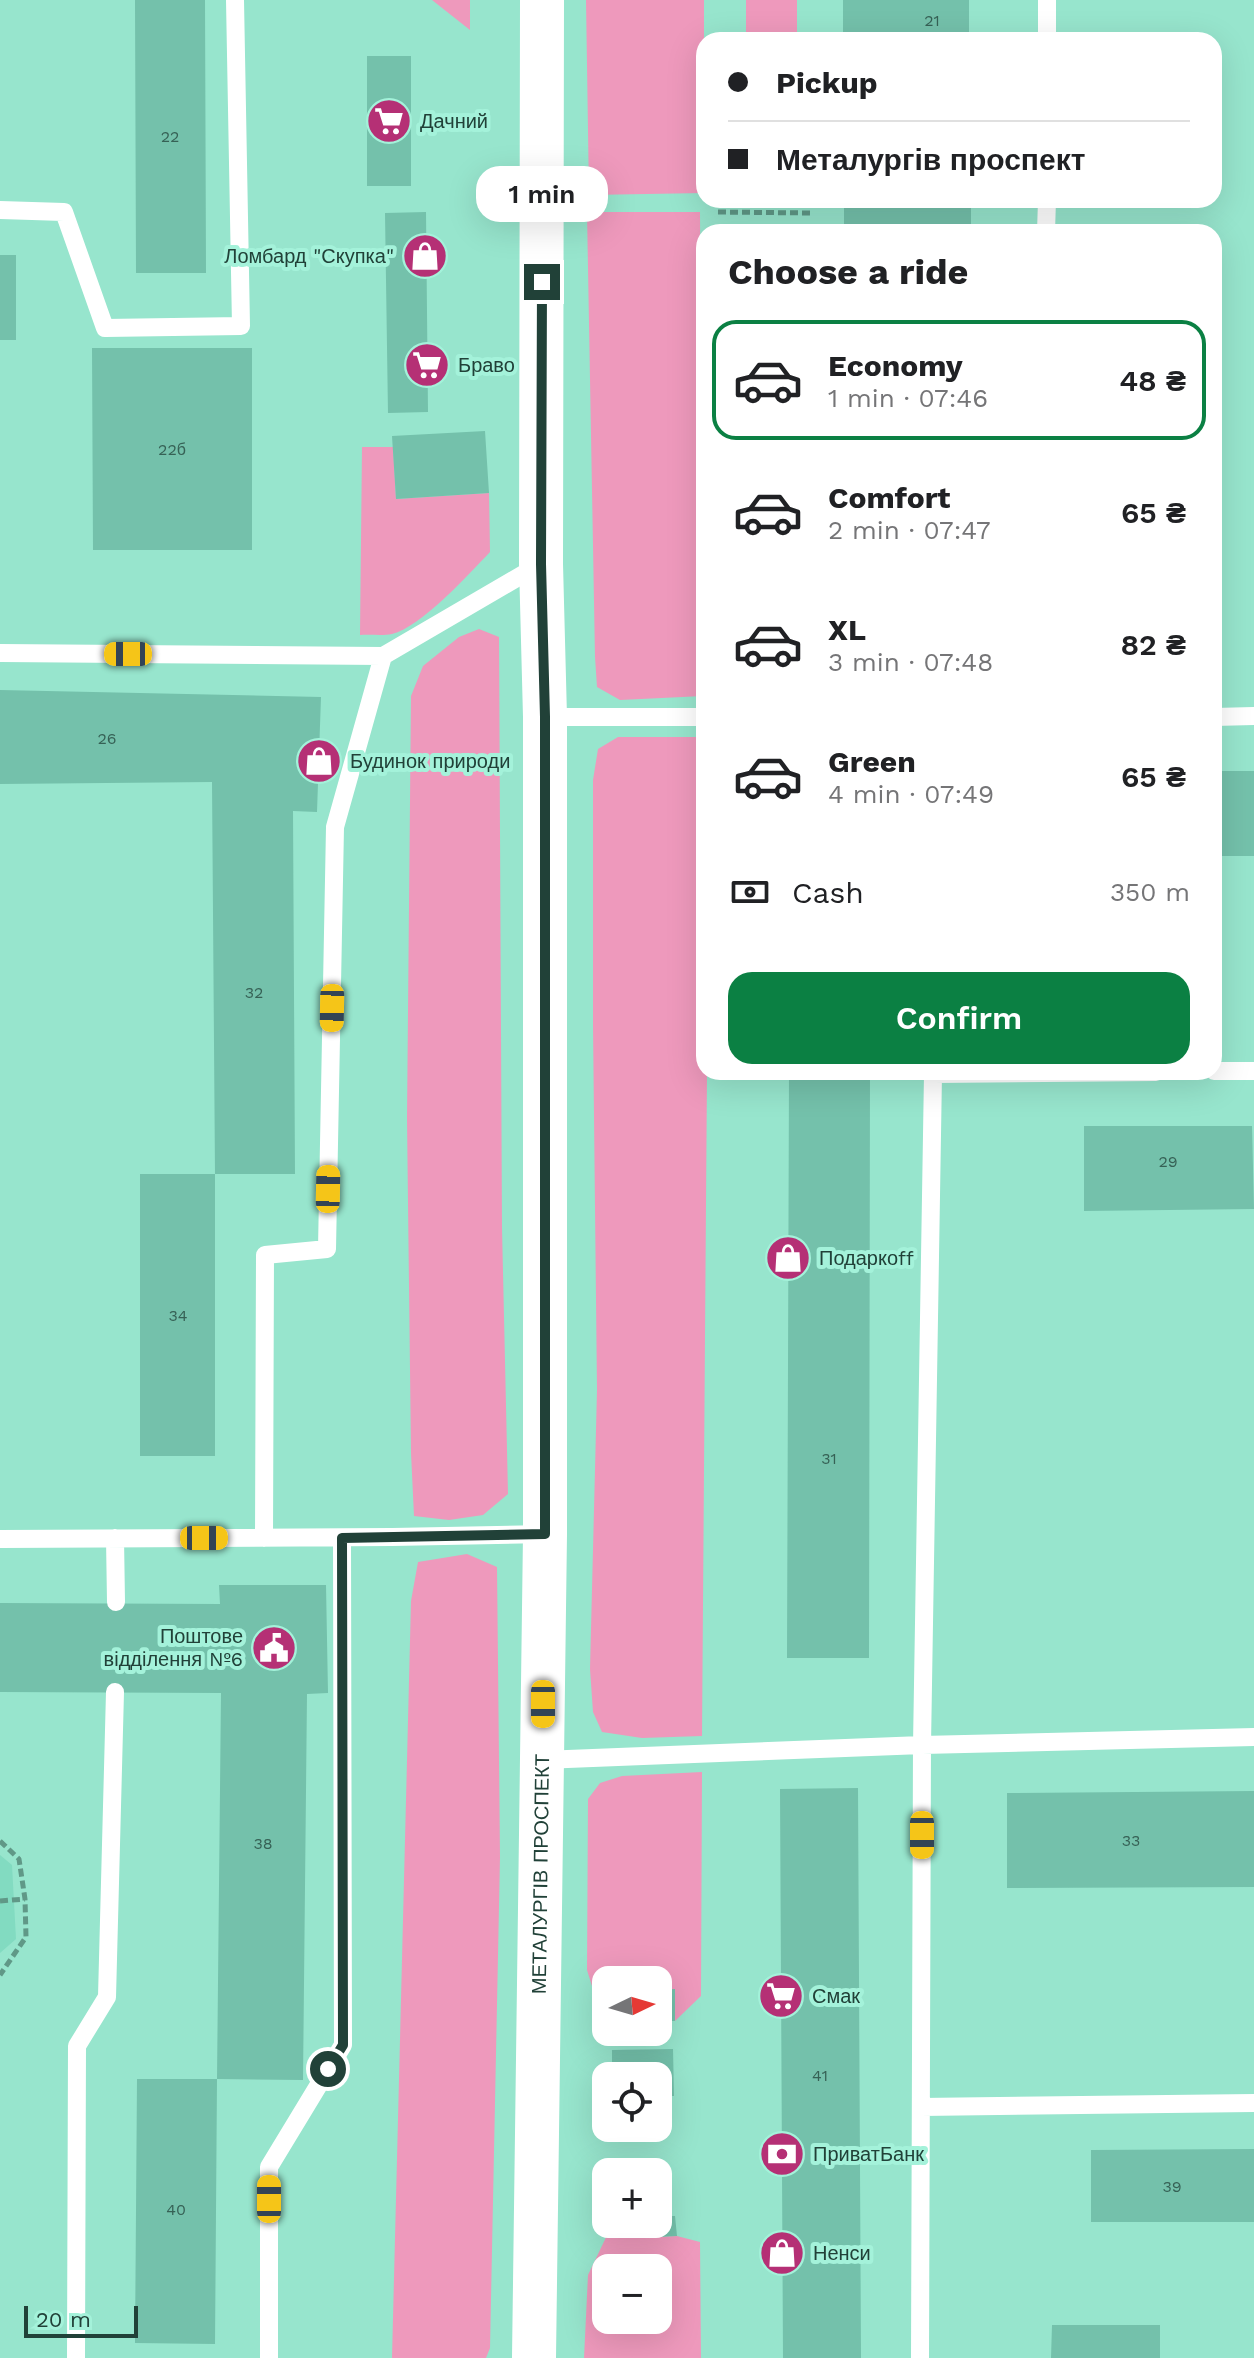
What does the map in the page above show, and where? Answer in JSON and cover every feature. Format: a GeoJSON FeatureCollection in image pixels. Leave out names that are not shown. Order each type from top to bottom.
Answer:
{"type":"FeatureCollection","features":[{"type":"Feature","properties":{"kind":"street","name":"МЕТАЛУРГІВ ПРОСПЕКТ"},"geometry":{"type":"LineString","coordinates":[[534,2358],[545,1534],[542,0]]}},
{"type":"Feature","properties":{"kind":"lane"},"geometry":{"type":"LineString","coordinates":[[0,210],[64,212],[105,328],[241,326],[235,0]]}},
{"type":"Feature","properties":{"kind":"lane"},"geometry":{"type":"LineString","coordinates":[[1047,0],[1047,32]]}},
{"type":"Feature","properties":{"kind":"lane"},"geometry":{"type":"LineString","coordinates":[[0,653],[383,656],[541,564]]}},
{"type":"Feature","properties":{"kind":"lane"},"geometry":{"type":"LineString","coordinates":[[264,1538],[265,1255],[327,1249],[335,827],[383,656]]}},
{"type":"Feature","properties":{"kind":"lane"},"geometry":{"type":"LineString","coordinates":[[1222,717],[1254,716]]}},
{"type":"Feature","properties":{"kind":"lane"},"geometry":{"type":"LineString","coordinates":[[545,717],[696,717]]}},
{"type":"Feature","properties":{"kind":"lane"},"geometry":{"type":"LineString","coordinates":[[1222,1071],[1254,1071]]}},
{"type":"Feature","properties":{"kind":"lane"},"geometry":{"type":"LineString","coordinates":[[920,2358],[922,1745],[933,1080]]}},
{"type":"Feature","properties":{"kind":"lane"},"geometry":{"type":"LineString","coordinates":[[0,1539],[545,1534]]}},
{"type":"Feature","properties":{"kind":"lane"},"geometry":{"type":"LineString","coordinates":[[115,1538],[116,1602]]}},
{"type":"Feature","properties":{"kind":"lane"},"geometry":{"type":"LineString","coordinates":[[269,2358],[269,2167],[343,2045],[342,1538]]}},
{"type":"Feature","properties":{"kind":"lane"},"geometry":{"type":"LineString","coordinates":[[76,2358],[77,2046],[107,1997],[115,1692]]}},
{"type":"Feature","properties":{"kind":"lane"},"geometry":{"type":"LineString","coordinates":[[542,1760],[922,1745],[1254,1737]]}},
{"type":"Feature","properties":{"kind":"lane"},"geometry":{"type":"LineString","coordinates":[[921,2107],[1254,2103]]}},
{"type":"Feature","properties":{"kind":"path"},"geometry":{"type":"LineString","coordinates":[[718,212],[810,213]]}},
{"type":"Feature","properties":{"kind":"path"},"geometry":{"type":"LineString","coordinates":[[0,1841],[19,1859],[25,1899],[26,1937],[0,1975]]}},
{"type":"Feature","properties":{"kind":"path"},"geometry":{"type":"LineString","coordinates":[[0,1901],[25,1899]]}},
{"type":"Feature","properties":{"kind":"shaded area"},"geometry":{"type":"Polygon","coordinates":[[[432,0],[470,0],[470,30],[432,0]]]}},
{"type":"Feature","properties":{"kind":"shaded area"},"geometry":{"type":"Polygon","coordinates":[[[586,0],[704,0],[704,32],[696,32],[696,193],[589,195],[586,0]]]}},
{"type":"Feature","properties":{"kind":"shaded area"},"geometry":{"type":"Polygon","coordinates":[[[746,0],[797,0],[797,32],[746,32],[746,0]]]}},
{"type":"Feature","properties":{"kind":"shaded area"},"geometry":{"type":"Polygon","coordinates":[[[587,212],[700,212],[700,224],[696,224],[696,696],[620,700],[597,687],[587,212]]]}},
{"type":"Feature","properties":{"kind":"shaded area"},"geometry":{"type":"Polygon","coordinates":[[[362,447],[393,447],[396,499],[489,493],[490,552],[430,611],[404,629],[388,635],[360,635],[362,447]]]}},
{"type":"Feature","properties":{"kind":"shaded area"},"geometry":{"type":"Polygon","coordinates":[[[479,629],[499,637],[502,1228],[508,1494],[483,1515],[449,1520],[414,1516],[411,1453],[407,1118],[411,696],[423,666],[459,637],[479,629]]]}},
{"type":"Feature","properties":{"kind":"shaded area"},"geometry":{"type":"Polygon","coordinates":[[[618,737],[696,737],[696,1080],[707,1080],[702,1736],[642,1738],[602,1732],[593,1712],[590,1669],[597,1390],[593,780],[598,749],[618,737]]]}},
{"type":"Feature","properties":{"kind":"shaded area"},"geometry":{"type":"Polygon","coordinates":[[[467,1554],[497,1567],[500,1857],[490,2348],[486,2358],[392,2358],[411,1601],[418,1562],[467,1554]]]}},
{"type":"Feature","properties":{"kind":"shaded area"},"geometry":{"type":"Polygon","coordinates":[[[702,1772],[701,1996],[675,2021],[672,2021],[672,1966],[592,1966],[592,1986],[587,1970],[588,1799],[600,1783],[622,1776],[702,1772]]]}},
{"type":"Feature","properties":{"kind":"shaded area"},"geometry":{"type":"Polygon","coordinates":[[[0,1855],[12,1865],[16,1939],[0,1953],[0,1855]]]}},
{"type":"Feature","properties":{"kind":"shaded area"},"geometry":{"type":"Polygon","coordinates":[[[677,2236],[700,2242],[701,2358],[584,2358],[588,2275],[592,2267],[592,2334],[672,2334],[672,2254],[598,2254],[606,2238],[677,2236]]]}},
{"type":"Feature","properties":{"kind":"building"},"geometry":{"type":"Polygon","coordinates":[[[135,0],[205,0],[206,273],[136,273],[135,0]]]}},
{"type":"Feature","properties":{"kind":"building"},"geometry":{"type":"Polygon","coordinates":[[[843,0],[969,0],[969,32],[843,32],[843,0]]]}},
{"type":"Feature","properties":{"kind":"building","name":"Дачний"},"geometry":{"type":"Polygon","coordinates":[[[367,56],[411,56],[411,186],[367,186],[367,56]]]}},
{"type":"Feature","properties":{"kind":"building"},"geometry":{"type":"Polygon","coordinates":[[[844,208],[971,208],[971,224],[844,224],[844,208]]]}},
{"type":"Feature","properties":{"kind":"building"},"geometry":{"type":"Polygon","coordinates":[[[426,212],[428,412],[388,413],[385,213],[426,212]]]}},
{"type":"Feature","properties":{"kind":"building"},"geometry":{"type":"Polygon","coordinates":[[[0,255],[16,255],[16,340],[0,340],[0,255]]]}},
{"type":"Feature","properties":{"kind":"building"},"geometry":{"type":"Polygon","coordinates":[[[92,348],[252,348],[252,550],[93,550],[92,348]]]}},
{"type":"Feature","properties":{"kind":"building"},"geometry":{"type":"Polygon","coordinates":[[[485,431],[489,493],[396,499],[392,436],[485,431]]]}},
{"type":"Feature","properties":{"kind":"building"},"geometry":{"type":"Polygon","coordinates":[[[0,690],[321,697],[317,812],[293,811],[295,1174],[215,1174],[212,782],[0,784],[0,690]]]}},
{"type":"Feature","properties":{"kind":"building"},"geometry":{"type":"Polygon","coordinates":[[[1222,771],[1254,771],[1254,856],[1222,856],[1222,771]]]}},
{"type":"Feature","properties":{"kind":"building"},"geometry":{"type":"Polygon","coordinates":[[[789,1080],[870,1080],[869,1658],[787,1658],[789,1080]]]}},
{"type":"Feature","properties":{"kind":"building"},"geometry":{"type":"Polygon","coordinates":[[[1084,1126],[1252,1126],[1254,1209],[1084,1211],[1084,1126]]]}},
{"type":"Feature","properties":{"kind":"building"},"geometry":{"type":"Polygon","coordinates":[[[140,1174],[215,1174],[215,1456],[140,1456],[140,1174]]]}},
{"type":"Feature","properties":{"kind":"building"},"geometry":{"type":"Polygon","coordinates":[[[219,1585],[326,1585],[328,1693],[307,1694],[303,2080],[217,2079],[221,1693],[0,1692],[0,1603],[220,1604],[219,1585]]]}},
{"type":"Feature","properties":{"kind":"building"},"geometry":{"type":"Polygon","coordinates":[[[858,1788],[861,2358],[783,2358],[780,1789],[858,1788]]]}},
{"type":"Feature","properties":{"kind":"building"},"geometry":{"type":"Polygon","coordinates":[[[1254,1791],[1254,1887],[1007,1888],[1007,1793],[1254,1791]]]}},
{"type":"Feature","properties":{"kind":"building"},"geometry":{"type":"Polygon","coordinates":[[[672,1989],[675,1989],[675,2021],[672,2021],[672,1989]]]}},
{"type":"Feature","properties":{"kind":"building"},"geometry":{"type":"Polygon","coordinates":[[[673,2049],[674,2096],[672,2062],[612,2062],[612,2050],[673,2049]]]}},
{"type":"Feature","properties":{"kind":"building"},"geometry":{"type":"Polygon","coordinates":[[[137,2079],[217,2079],[215,2344],[135,2343],[137,2079]]]}},
{"type":"Feature","properties":{"kind":"building"},"geometry":{"type":"Polygon","coordinates":[[[1254,2149],[1254,2222],[1091,2222],[1091,2150],[1254,2149]]]}},
{"type":"Feature","properties":{"kind":"building"},"geometry":{"type":"Polygon","coordinates":[[[672,2216],[675,2216],[677,2236],[672,2236],[672,2216]]]}},
{"type":"Feature","properties":{"kind":"building"},"geometry":{"type":"Polygon","coordinates":[[[1052,2325],[1160,2325],[1160,2358],[1051,2358],[1052,2325]]]}},
{"type":"Feature","properties":{"kind":"place","name":"Дачний"},"geometry":{"type":"Point","coordinates":[389,121]}},
{"type":"Feature","properties":{"kind":"place","name":"Ломбард \"Скупка\""},"geometry":{"type":"Point","coordinates":[425,256]}},
{"type":"Feature","properties":{"kind":"place","name":"Браво"},"geometry":{"type":"Point","coordinates":[427,365]}},
{"type":"Feature","properties":{"kind":"place","name":"Будинок природи"},"geometry":{"type":"Point","coordinates":[319,761]}},
{"type":"Feature","properties":{"kind":"place","name":"Подаркоff"},"geometry":{"type":"Point","coordinates":[788,1258]}},
{"type":"Feature","properties":{"kind":"place","name":"Поштове відділення №6"},"geometry":{"type":"Point","coordinates":[274,1648]}},
{"type":"Feature","properties":{"kind":"place","name":"Смак"},"geometry":{"type":"Point","coordinates":[781,1996]}},
{"type":"Feature","properties":{"kind":"place","name":"ПриватБанк"},"geometry":{"type":"Point","coordinates":[782,2154]}},
{"type":"Feature","properties":{"kind":"place","name":"Ненси"},"geometry":{"type":"Point","coordinates":[782,2253]}},
{"type":"Feature","properties":{"kind":"route"},"geometry":{"type":"LineString","coordinates":[[328,2069],[343,2045],[342,1538],[545,1534],[542,282]]}}]}
